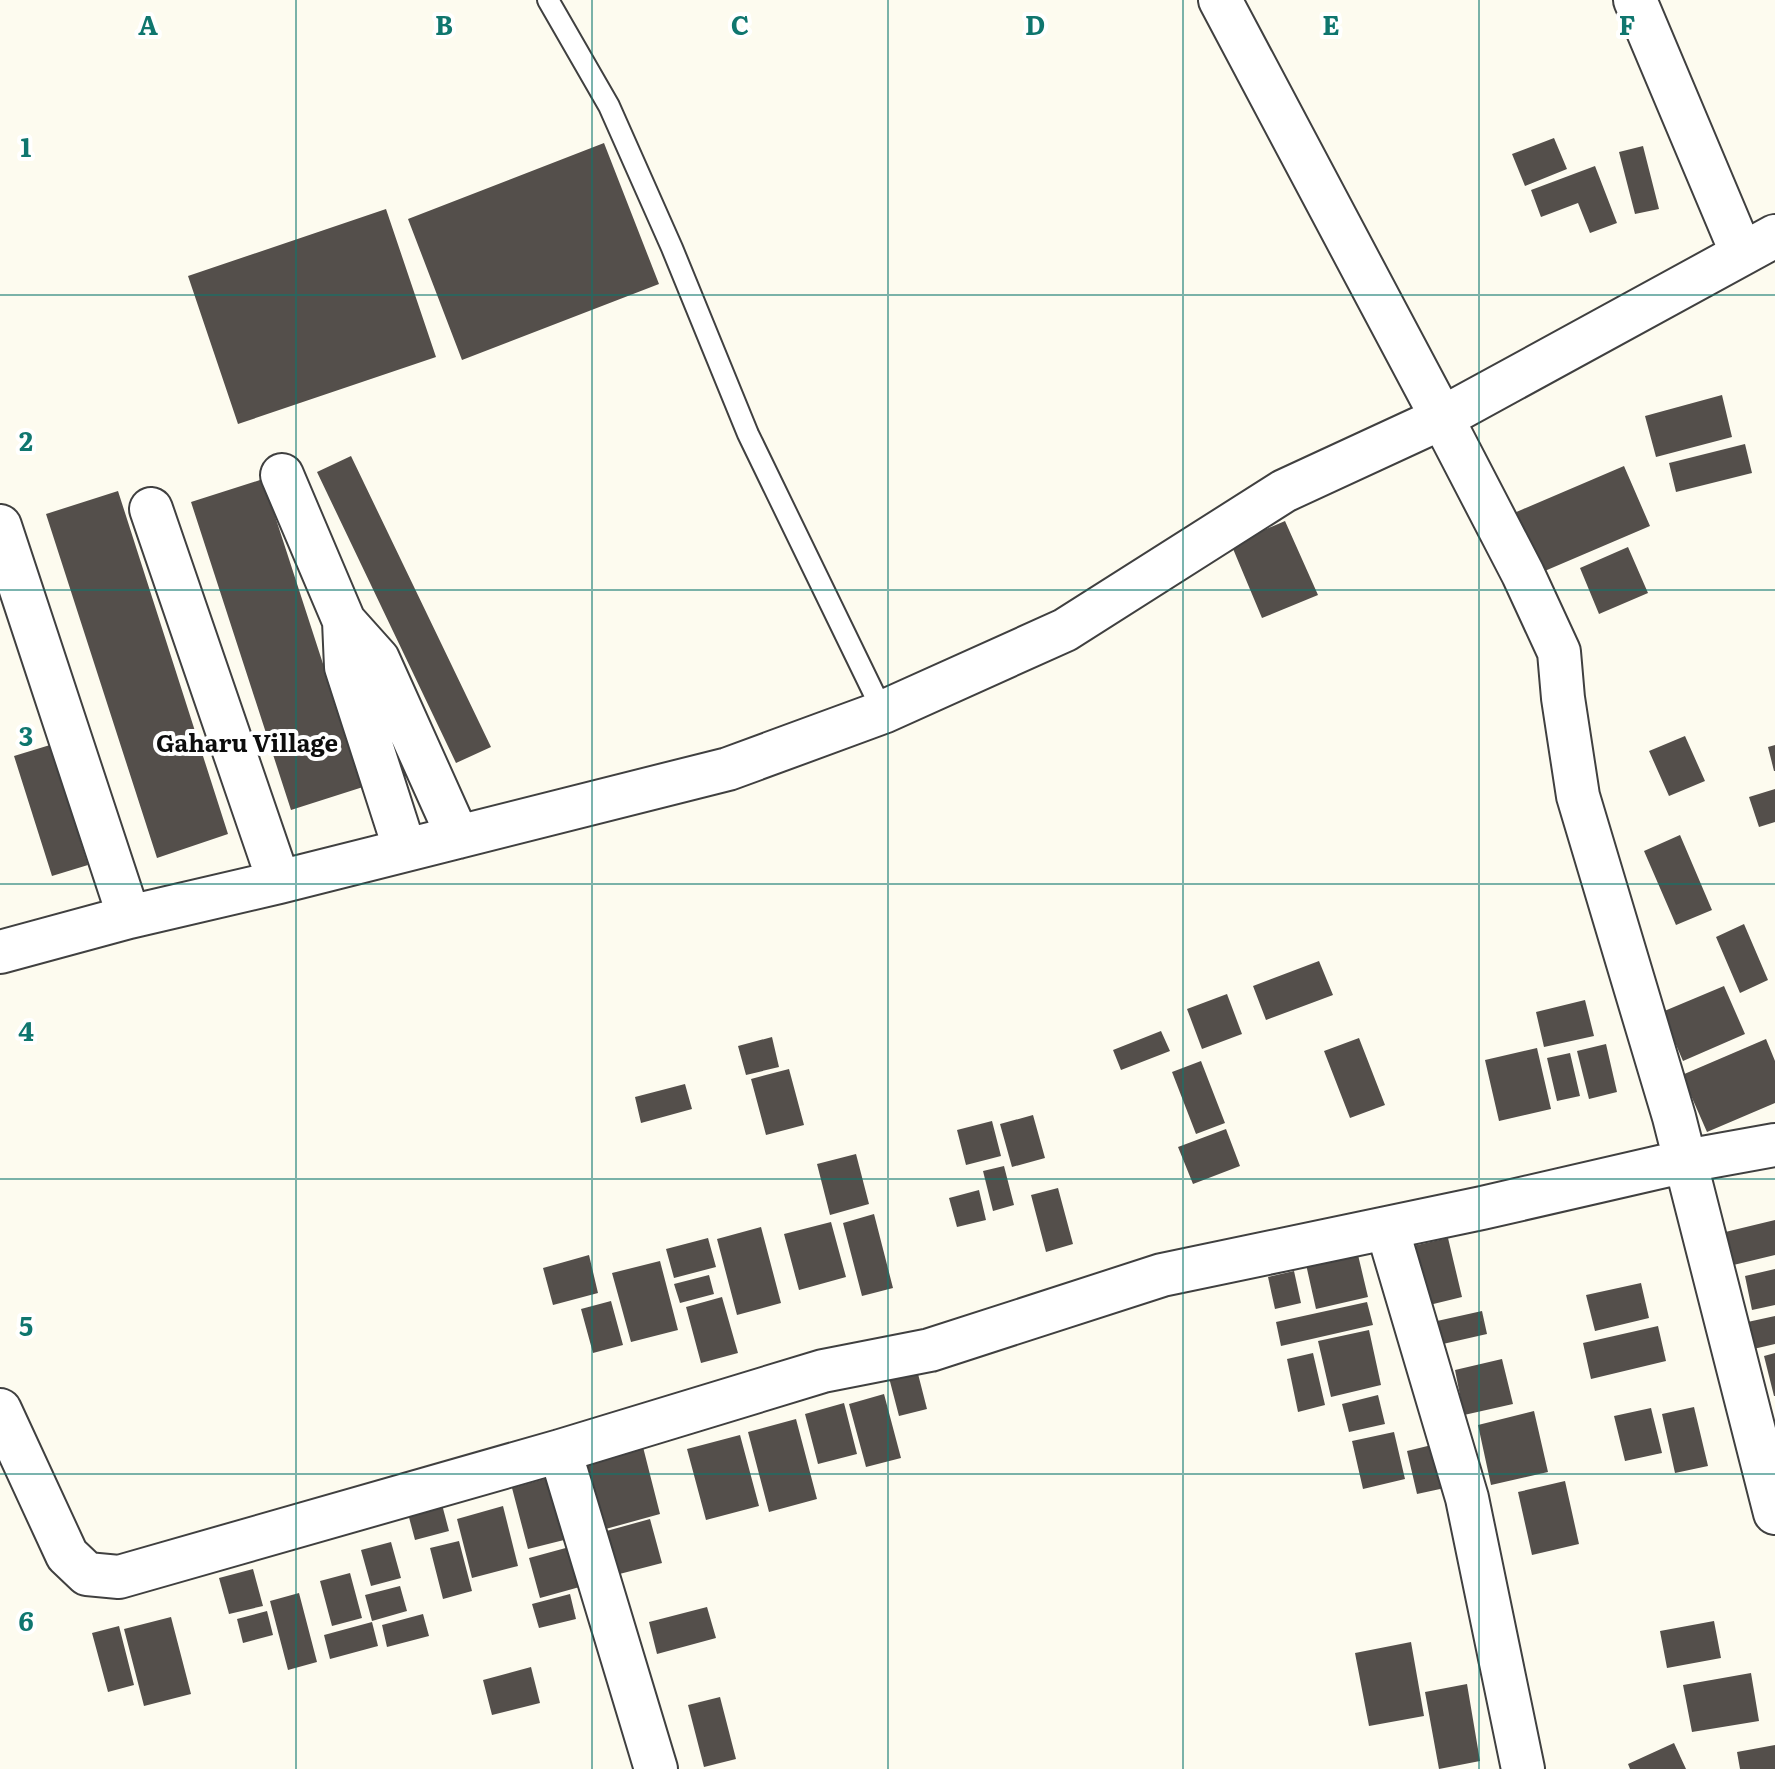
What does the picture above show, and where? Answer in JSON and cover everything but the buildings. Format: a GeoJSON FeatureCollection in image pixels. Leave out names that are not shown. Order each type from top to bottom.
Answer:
{"type":"FeatureCollection","features":[{"type":"Feature","properties":{"kind":"street"},"geometry":{"type":"LineString","coordinates":[[1220,0],[1442,418],[1523,574],[1559,652],[1578,796],[1686,1161],[1775,1513]]}},
{"type":"Feature","properties":{"kind":"street"},"geometry":{"type":"LineString","coordinates":[[0,952],[129,917],[728,769],[883,712],[1065,630],[1284,491],[1442,418],[1759,245],[1635,0]]}},
{"type":"Feature","properties":{"kind":"street"},"geometry":{"type":"LineString","coordinates":[[282,475],[344,621],[378,659],[458,837]]}},
{"type":"Feature","properties":{"kind":"street"},"geometry":{"type":"LineString","coordinates":[[151,509],[279,882]]}},
{"type":"Feature","properties":{"kind":"street"},"geometry":{"type":"LineString","coordinates":[[0,526],[129,917]]}},
{"type":"Feature","properties":{"kind":"street"},"geometry":{"type":"LineString","coordinates":[[344,621],[346,667],[405,850]]}},
{"type":"Feature","properties":{"kind":"street"},"geometry":{"type":"LineString","coordinates":[[0,1410],[67,1555],[87,1574],[119,1577],[560,1451],[823,1371],[930,1350],[1162,1275],[1686,1161],[1775,1145]]}},
{"type":"Feature","properties":{"kind":"street"},"geometry":{"type":"LineString","coordinates":[[1387,1228],[1467,1498],[1523,1769]]}},
{"type":"Feature","properties":{"kind":"street"},"geometry":{"type":"LineString","coordinates":[[560,1451],[656,1769]]}},
{"type":"Feature","properties":{"kind":"lane"},"geometry":{"type":"LineString","coordinates":[[548,0],[609,106],[672,248],[748,434],[883,712]]}},
{"type":"Feature","properties":{"kind":"district","name":"Gaharu Village"},"geometry":{"type":"Point","coordinates":[247,744]}}]}
